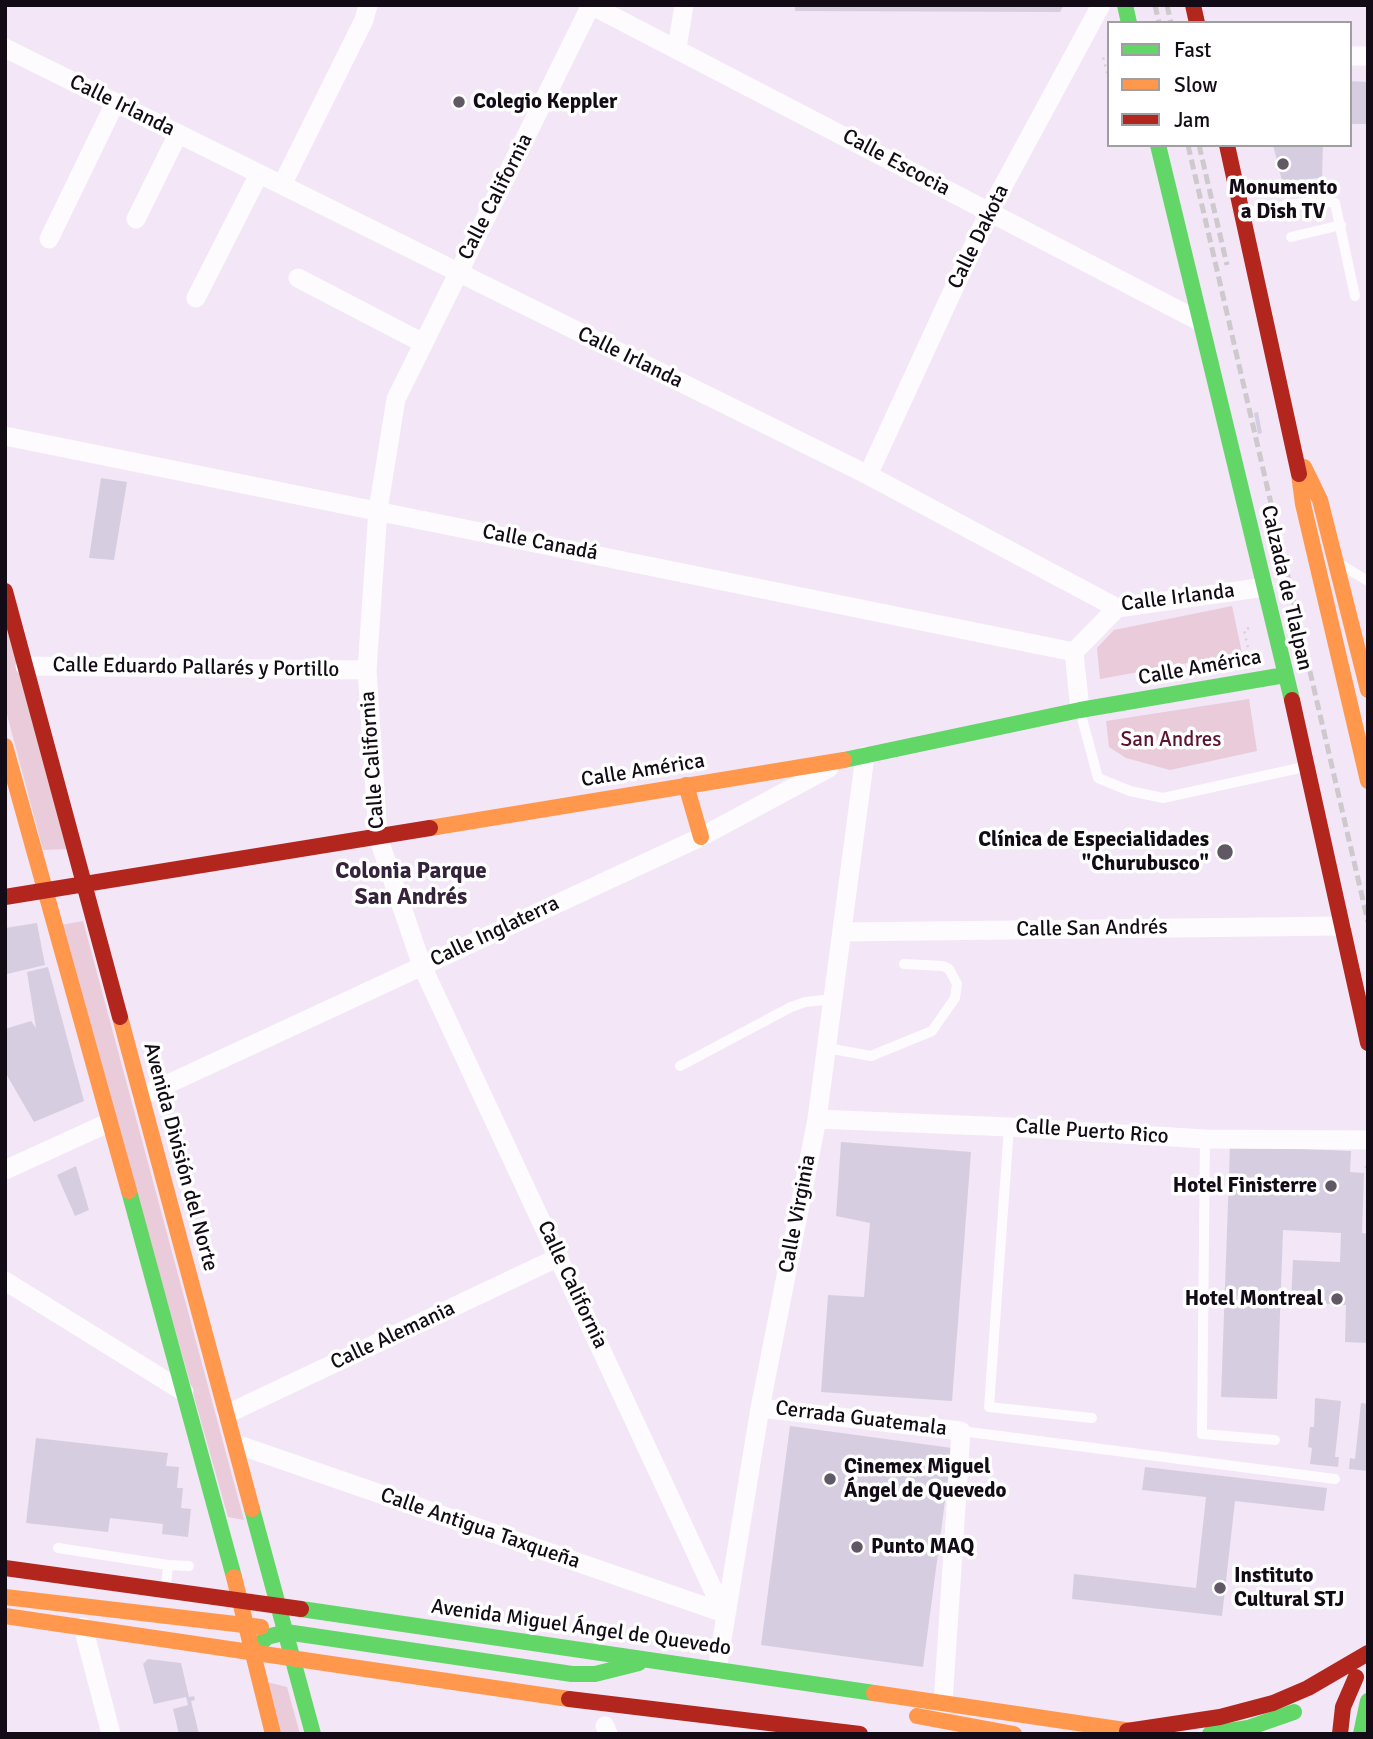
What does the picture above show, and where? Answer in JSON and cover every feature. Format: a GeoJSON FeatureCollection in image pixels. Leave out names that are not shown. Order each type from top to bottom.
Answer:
{"type":"FeatureCollection","features":[{"type":"Feature","properties":{"kind":"main road","name":"Calzada de Tlalpan"},"geometry":{"type":"LineString","coordinates":[[1158,147],[1308,767],[1368,1043]]}},
{"type":"Feature","properties":{"kind":"main road","name":"Calzada de Tlalpan"},"geometry":{"type":"LineString","coordinates":[[1227,147],[1297,454],[1303,504],[1368,781]]}},
{"type":"Feature","properties":{"kind":"main road","name":"Calzada de Tlalpan"},"geometry":{"type":"LineString","coordinates":[[1297,454],[1320,500],[1368,690]]}},
{"type":"Feature","properties":{"kind":"main road","name":"Avenida División del Norte"},"geometry":{"type":"LineString","coordinates":[[5,591],[313,1734]]}},
{"type":"Feature","properties":{"kind":"main road","name":"Calle América"},"geometry":{"type":"LineString","coordinates":[[5,897],[845,760],[1080,710],[1285,674]]}},
{"type":"Feature","properties":{"kind":"main road"},"geometry":{"type":"LineString","coordinates":[[5,746],[184,1392],[273,1734]]}},
{"type":"Feature","properties":{"kind":"main road"},"geometry":{"type":"LineString","coordinates":[[686,785],[701,837]]}},
{"type":"Feature","properties":{"kind":"main road","name":"Avenida Miguel Ángel de Quevedo"},"geometry":{"type":"LineString","coordinates":[[5,1568],[1150,1734]]}},
{"type":"Feature","properties":{"kind":"main road"},"geometry":{"type":"LineString","coordinates":[[5,1597],[246,1627],[267,1625],[277,1615],[280,1606]]}},
{"type":"Feature","properties":{"kind":"main road"},"geometry":{"type":"LineString","coordinates":[[5,1616],[599,1703],[860,1734]]}},
{"type":"Feature","properties":{"kind":"main road"},"geometry":{"type":"LineString","coordinates":[[251,1653],[267,1637],[286,1632],[572,1674],[603,1672],[651,1660]]}},
{"type":"Feature","properties":{"kind":"main road"},"geometry":{"type":"LineString","coordinates":[[1127,1731],[1220,1717],[1273,1703],[1308,1688],[1368,1653]]}},
{"type":"Feature","properties":{"kind":"main road"},"geometry":{"type":"LineString","coordinates":[[1209,1734],[1248,1728],[1277,1719],[1362,1673]]}},
{"type":"Feature","properties":{"kind":"main road"},"geometry":{"type":"LineString","coordinates":[[1340,1734],[1345,1701],[1362,1673]]}},
{"type":"Feature","properties":{"kind":"main road"},"geometry":{"type":"LineString","coordinates":[[774,1678],[861,1705],[1014,1734]]}},
{"type":"Feature","properties":{"kind":"main road"},"geometry":{"type":"LineString","coordinates":[[1361,1734],[1362,1716],[1368,1701]]}},
{"type":"Feature","properties":{"kind":"main road"},"geometry":{"type":"LineString","coordinates":[[729,1717],[769,1734]]}},
{"type":"Feature","properties":{"kind":"street"},"geometry":{"type":"LineString","coordinates":[[282,185],[364,20],[368,5]]}},
{"type":"Feature","properties":{"kind":"street","name":"Calle Escocia"},"geometry":{"type":"LineString","coordinates":[[591,5],[1199,321]]}},
{"type":"Feature","properties":{"kind":"street","name":"Calle California"},"geometry":{"type":"LineString","coordinates":[[591,5],[396,399],[378,510],[367,670],[378,837],[422,967],[724,1613]]}},
{"type":"Feature","properties":{"kind":"street"},"geometry":{"type":"LineString","coordinates":[[677,48],[684,5]]}},
{"type":"Feature","properties":{"kind":"street","name":"Calle Dakota"},"geometry":{"type":"LineString","coordinates":[[868,475],[989,212],[1101,5]]}},
{"type":"Feature","properties":{"kind":"street","name":"Calle Irlanda"},"geometry":{"type":"LineString","coordinates":[[5,48],[868,475],[1118,608],[1265,587]]}},
{"type":"Feature","properties":{"kind":"street"},"geometry":{"type":"LineString","coordinates":[[49,239],[115,103]]}},
{"type":"Feature","properties":{"kind":"street"},"geometry":{"type":"LineString","coordinates":[[136,219],[177,134]]}},
{"type":"Feature","properties":{"kind":"street"},"geometry":{"type":"LineString","coordinates":[[196,298],[259,174]]}},
{"type":"Feature","properties":{"kind":"street"},"geometry":{"type":"LineString","coordinates":[[298,278],[423,343]]}},
{"type":"Feature","properties":{"kind":"street","name":"Calle Canadá"},"geometry":{"type":"LineString","coordinates":[[5,436],[1074,652]]}},
{"type":"Feature","properties":{"kind":"street"},"geometry":{"type":"LineString","coordinates":[[1080,710],[1074,652],[1118,608]]}},
{"type":"Feature","properties":{"kind":"street","name":"Calle Eduardo Pallarés y Portillo"},"geometry":{"type":"LineString","coordinates":[[25,666],[367,670]]}},
{"type":"Feature","properties":{"kind":"street","name":"Calle Virginia"},"geometry":{"type":"LineString","coordinates":[[717,1670],[724,1613],[760,1408],[817,1119],[865,755]]}},
{"type":"Feature","properties":{"kind":"street","name":"Calle Inglaterra"},"geometry":{"type":"LineString","coordinates":[[142,1096],[701,837],[845,760]]}},
{"type":"Feature","properties":{"kind":"street","name":"Calle San Andrés"},"geometry":{"type":"LineString","coordinates":[[843,932],[1342,926]]}},
{"type":"Feature","properties":{"kind":"street","name":"Calle Puerto Rico"},"geometry":{"type":"LineString","coordinates":[[817,1119],[1009,1126],[1205,1139],[1368,1140]]}},
{"type":"Feature","properties":{"kind":"street"},"geometry":{"type":"LineString","coordinates":[[5,1170],[108,1123]]}},
{"type":"Feature","properties":{"kind":"street","name":"Calle Alemania"},"geometry":{"type":"LineString","coordinates":[[227,1414],[559,1257]]}},
{"type":"Feature","properties":{"kind":"street"},"geometry":{"type":"LineString","coordinates":[[5,1281],[184,1392]]}},
{"type":"Feature","properties":{"kind":"street","name":"Cerrada Guatemala"},"geometry":{"type":"LineString","coordinates":[[760,1408],[961,1431]]}},
{"type":"Feature","properties":{"kind":"street"},"geometry":{"type":"LineString","coordinates":[[943,1703],[961,1431]]}},
{"type":"Feature","properties":{"kind":"street","name":"Calle Antigua Taxqueña"},"geometry":{"type":"LineString","coordinates":[[236,1444],[724,1613]]}},
{"type":"Feature","properties":{"kind":"street"},"geometry":{"type":"LineString","coordinates":[[83,1627],[111,1734]]}},
{"type":"Feature","properties":{"kind":"lane"},"geometry":{"type":"LineString","coordinates":[[1242,213],[1329,200],[1338,209],[1355,296]]}},
{"type":"Feature","properties":{"kind":"lane"},"geometry":{"type":"LineString","coordinates":[[1291,237],[1341,225]]}},
{"type":"Feature","properties":{"kind":"lane"},"geometry":{"type":"LineString","coordinates":[[1336,562],[1368,582]]}},
{"type":"Feature","properties":{"kind":"lane"},"geometry":{"type":"LineString","coordinates":[[1080,710],[1098,778],[1130,791],[1163,798],[1308,767]]}},
{"type":"Feature","properties":{"kind":"lane"},"geometry":{"type":"LineString","coordinates":[[827,1048],[871,1056],[932,1031],[956,998],[957,984],[949,969],[943,966],[904,964]]}},
{"type":"Feature","properties":{"kind":"lane"},"geometry":{"type":"LineString","coordinates":[[680,1066],[791,1007],[804,1002],[833,999]]}},
{"type":"Feature","properties":{"kind":"lane"},"geometry":{"type":"LineString","coordinates":[[1009,1126],[989,1407],[1092,1418]]}},
{"type":"Feature","properties":{"kind":"lane"},"geometry":{"type":"LineString","coordinates":[[1205,1139],[1202,1434],[1275,1440]]}},
{"type":"Feature","properties":{"kind":"lane"},"geometry":{"type":"LineString","coordinates":[[961,1431],[1335,1479]]}},
{"type":"Feature","properties":{"kind":"lane"},"geometry":{"type":"LineString","coordinates":[[58,1548],[189,1566]]}},
{"type":"Feature","properties":{"kind":"lane"},"geometry":{"type":"LineString","coordinates":[[165,1591],[168,1565]]}},
{"type":"Feature","properties":{"kind":"path"},"geometry":{"type":"LineString","coordinates":[[1107,56],[1102,57],[1107,73]]}},
{"type":"Feature","properties":{"kind":"path"},"geometry":{"type":"LineString","coordinates":[[1244,630],[1248,648]]}},
{"type":"Feature","properties":{"kind":"path"},"geometry":{"type":"LineString","coordinates":[[1368,1162],[1365,1162],[1368,1178]]}},
{"type":"Feature","properties":{"kind":"green space","name":"San Andres"},"geometry":{"type":"Polygon","coordinates":[[[1232,606],[1242,653],[1100,679],[1097,648],[1114,630],[1232,606]]]}},
{"type":"Feature","properties":{"kind":"green space"},"geometry":{"type":"Polygon","coordinates":[[[5,621],[68,849],[43,850],[5,707],[5,621]]]}},
{"type":"Feature","properties":{"kind":"green space","name":"San Andres"},"geometry":{"type":"Polygon","coordinates":[[[1249,699],[1257,751],[1170,770],[1126,758],[1109,747],[1106,721],[1249,699]]]}},
{"type":"Feature","properties":{"kind":"green space"},"geometry":{"type":"Polygon","coordinates":[[[83,921],[244,1520],[228,1517],[61,925],[83,921]]]}},
{"type":"Feature","properties":{"kind":"green space"},"geometry":{"type":"Polygon","coordinates":[[[267,1682],[287,1687],[300,1734],[281,1734],[267,1682]]]}},
{"type":"Feature","properties":{"kind":"building"},"geometry":{"type":"Polygon","coordinates":[[[795,5],[1064,5],[1060,12],[795,11],[795,5]]]}},
{"type":"Feature","properties":{"kind":"building"},"geometry":{"type":"Polygon","coordinates":[[[1352,81],[1368,82],[1368,124],[1352,124],[1352,81]]]}},
{"type":"Feature","properties":{"kind":"building"},"geometry":{"type":"Polygon","coordinates":[[[1274,147],[1323,147],[1322,178],[1282,181],[1274,147]]]}},
{"type":"Feature","properties":{"kind":"building"},"geometry":{"type":"Polygon","coordinates":[[[1258,412],[1262,433],[1258,434],[1254,413],[1258,412]]]}},
{"type":"Feature","properties":{"kind":"building"},"geometry":{"type":"Polygon","coordinates":[[[101,478],[127,482],[114,560],[89,558],[101,478]]]}},
{"type":"Feature","properties":{"kind":"building"},"geometry":{"type":"Polygon","coordinates":[[[37,923],[45,965],[7,974],[5,928],[37,923]]]}},
{"type":"Feature","properties":{"kind":"building"},"geometry":{"type":"Polygon","coordinates":[[[48,967],[84,1101],[34,1122],[5,1072],[5,1029],[31,1021],[36,1028],[27,972],[48,967]]]}},
{"type":"Feature","properties":{"kind":"building"},"geometry":{"type":"Polygon","coordinates":[[[841,1142],[971,1152],[952,1401],[821,1392],[828,1295],[864,1297],[870,1223],[836,1216],[841,1142]]]}},
{"type":"Feature","properties":{"kind":"building"},"geometry":{"type":"Polygon","coordinates":[[[1230,1146],[1351,1151],[1350,1172],[1364,1173],[1362,1233],[1368,1234],[1368,1343],[1345,1342],[1346,1305],[1291,1302],[1293,1260],[1340,1262],[1341,1233],[1283,1230],[1277,1399],[1221,1397],[1230,1146]]]}},
{"type":"Feature","properties":{"kind":"building"},"geometry":{"type":"Polygon","coordinates":[[[76,1166],[89,1210],[75,1216],[57,1175],[76,1166]]]}},
{"type":"Feature","properties":{"kind":"building"},"geometry":{"type":"Polygon","coordinates":[[[1315,1398],[1341,1401],[1335,1457],[1339,1457],[1338,1467],[1310,1464],[1312,1448],[1308,1447],[1310,1427],[1314,1427],[1315,1398]]]}},
{"type":"Feature","properties":{"kind":"building"},"geometry":{"type":"Polygon","coordinates":[[[1361,1403],[1368,1404],[1368,1471],[1349,1469],[1350,1458],[1355,1459],[1361,1403]]]}},
{"type":"Feature","properties":{"kind":"building","name":"Punto MAQ"},"geometry":{"type":"Polygon","coordinates":[[[790,1426],[952,1448],[923,1667],[761,1645],[790,1426]]]}},
{"type":"Feature","properties":{"kind":"building"},"geometry":{"type":"Polygon","coordinates":[[[36,1438],[168,1453],[166,1466],[179,1467],[177,1488],[183,1488],[181,1508],[191,1509],[188,1537],[162,1534],[163,1524],[110,1518],[108,1532],[26,1523],[36,1438]]]}},
{"type":"Feature","properties":{"kind":"building"},"geometry":{"type":"Polygon","coordinates":[[[1145,1467],[1327,1488],[1324,1511],[1235,1501],[1222,1616],[1072,1599],[1074,1574],[1196,1588],[1206,1497],[1142,1490],[1145,1467]]]}},
{"type":"Feature","properties":{"kind":"building"},"geometry":{"type":"Polygon","coordinates":[[[148,1659],[181,1663],[189,1697],[194,1696],[195,1700],[191,1701],[199,1734],[179,1734],[173,1709],[188,1705],[186,1697],[154,1704],[143,1664],[148,1659]]]}},
{"type":"Feature","properties":{"kind":"railway"},"geometry":{"type":"LineString","coordinates":[[1155,5],[1159,21]]}},
{"type":"Feature","properties":{"kind":"railway"},"geometry":{"type":"LineString","coordinates":[[1167,5],[1171,21]]}},
{"type":"Feature","properties":{"kind":"railway"},"geometry":{"type":"LineString","coordinates":[[1188,147],[1368,922]]}},
{"type":"Feature","properties":{"kind":"railway"},"geometry":{"type":"LineString","coordinates":[[1199,147],[1227,265]]}},
{"type":"Feature","properties":{"kind":"traffic: fast"},"geometry":{"type":"LineString","coordinates":[[1125,5],[1129,21]]}},
{"type":"Feature","properties":{"kind":"traffic: fast"},"geometry":{"type":"LineString","coordinates":[[1158,147],[1292,700]]}},
{"type":"Feature","properties":{"kind":"traffic: fast"},"geometry":{"type":"LineString","coordinates":[[844,760],[1080,710],[1285,675]]}},
{"type":"Feature","properties":{"kind":"traffic: fast"},"geometry":{"type":"LineString","coordinates":[[129,1191],[234,1577]]}},
{"type":"Feature","properties":{"kind":"traffic: fast"},"geometry":{"type":"LineString","coordinates":[[252,1509],[313,1734]]}},
{"type":"Feature","properties":{"kind":"traffic: fast"},"geometry":{"type":"LineString","coordinates":[[301,1609],[874,1693]]}},
{"type":"Feature","properties":{"kind":"traffic: fast"},"geometry":{"type":"LineString","coordinates":[[251,1653],[267,1637],[286,1632],[572,1674],[595,1674],[639,1663]]}},
{"type":"Feature","properties":{"kind":"traffic: fast"},"geometry":{"type":"LineString","coordinates":[[1361,1734],[1368,1701]]}},
{"type":"Feature","properties":{"kind":"traffic: fast"},"geometry":{"type":"LineString","coordinates":[[1210,1734],[1248,1728],[1294,1712]]}},
{"type":"Feature","properties":{"kind":"traffic: slow"},"geometry":{"type":"LineString","coordinates":[[1304,467],[1320,500],[1368,690]]}},
{"type":"Feature","properties":{"kind":"traffic: slow"},"geometry":{"type":"LineString","coordinates":[[1299,474],[1303,504],[1368,781]]}},
{"type":"Feature","properties":{"kind":"traffic: slow"},"geometry":{"type":"LineString","coordinates":[[5,746],[129,1191]]}},
{"type":"Feature","properties":{"kind":"traffic: slow"},"geometry":{"type":"LineString","coordinates":[[430,828],[844,760]]}},
{"type":"Feature","properties":{"kind":"traffic: slow"},"geometry":{"type":"LineString","coordinates":[[686,785],[701,837]]}},
{"type":"Feature","properties":{"kind":"traffic: slow"},"geometry":{"type":"LineString","coordinates":[[120,1017],[252,1509]]}},
{"type":"Feature","properties":{"kind":"traffic: slow"},"geometry":{"type":"LineString","coordinates":[[234,1577],[273,1734]]}},
{"type":"Feature","properties":{"kind":"traffic: slow"},"geometry":{"type":"LineString","coordinates":[[5,1597],[261,1627]]}},
{"type":"Feature","properties":{"kind":"traffic: slow"},"geometry":{"type":"LineString","coordinates":[[5,1616],[569,1699]]}},
{"type":"Feature","properties":{"kind":"traffic: slow"},"geometry":{"type":"LineString","coordinates":[[874,1693],[1145,1733]]}},
{"type":"Feature","properties":{"kind":"traffic: slow"},"geometry":{"type":"LineString","coordinates":[[917,1716],[1014,1734]]}},
{"type":"Feature","properties":{"kind":"traffic: jam"},"geometry":{"type":"LineString","coordinates":[[1193,5],[1197,21]]}},
{"type":"Feature","properties":{"kind":"traffic: jam"},"geometry":{"type":"LineString","coordinates":[[1227,147],[1299,474]]}},
{"type":"Feature","properties":{"kind":"traffic: jam"},"geometry":{"type":"LineString","coordinates":[[5,591],[120,1017]]}},
{"type":"Feature","properties":{"kind":"traffic: jam"},"geometry":{"type":"LineString","coordinates":[[1292,700],[1368,1043]]}},
{"type":"Feature","properties":{"kind":"traffic: jam"},"geometry":{"type":"LineString","coordinates":[[5,897],[430,828]]}},
{"type":"Feature","properties":{"kind":"traffic: jam"},"geometry":{"type":"LineString","coordinates":[[5,1568],[301,1609]]}},
{"type":"Feature","properties":{"kind":"traffic: jam"},"geometry":{"type":"LineString","coordinates":[[1127,1731],[1220,1717],[1273,1703],[1308,1688],[1368,1653]]}},
{"type":"Feature","properties":{"kind":"traffic: jam"},"geometry":{"type":"LineString","coordinates":[[1340,1734],[1343,1707],[1356,1677]]}},
{"type":"Feature","properties":{"kind":"traffic: jam"},"geometry":{"type":"LineString","coordinates":[[569,1699],[860,1734]]}},
{"type":"Feature","properties":{"kind":"place","name":"Colegio Keppler"},"geometry":{"type":"Point","coordinates":[459,102]}},
{"type":"Feature","properties":{"kind":"place","name":"Monumento a Dish TV"},"geometry":{"type":"Point","coordinates":[1283,164]}},
{"type":"Feature","properties":{"kind":"place","name":"Clínica de Especialidades \"Churubusco\""},"geometry":{"type":"Point","coordinates":[1225,852]}},
{"type":"Feature","properties":{"kind":"place","name":"Hotel Finisterre"},"geometry":{"type":"Point","coordinates":[1331,1186]}},
{"type":"Feature","properties":{"kind":"place","name":"Hotel Montreal"},"geometry":{"type":"Point","coordinates":[1337,1299]}},
{"type":"Feature","properties":{"kind":"place","name":"Cinemex Miguel Ángel de Quevedo"},"geometry":{"type":"Point","coordinates":[830,1479]}},
{"type":"Feature","properties":{"kind":"place","name":"Punto MAQ"},"geometry":{"type":"Point","coordinates":[857,1547]}},
{"type":"Feature","properties":{"kind":"place","name":"Instituto Cultural STJ"},"geometry":{"type":"Point","coordinates":[1220,1588]}},
{"type":"Feature","properties":{"kind":"district","name":"Colonia Parque San Andrés"},"geometry":{"type":"Point","coordinates":[411,885]}}]}
